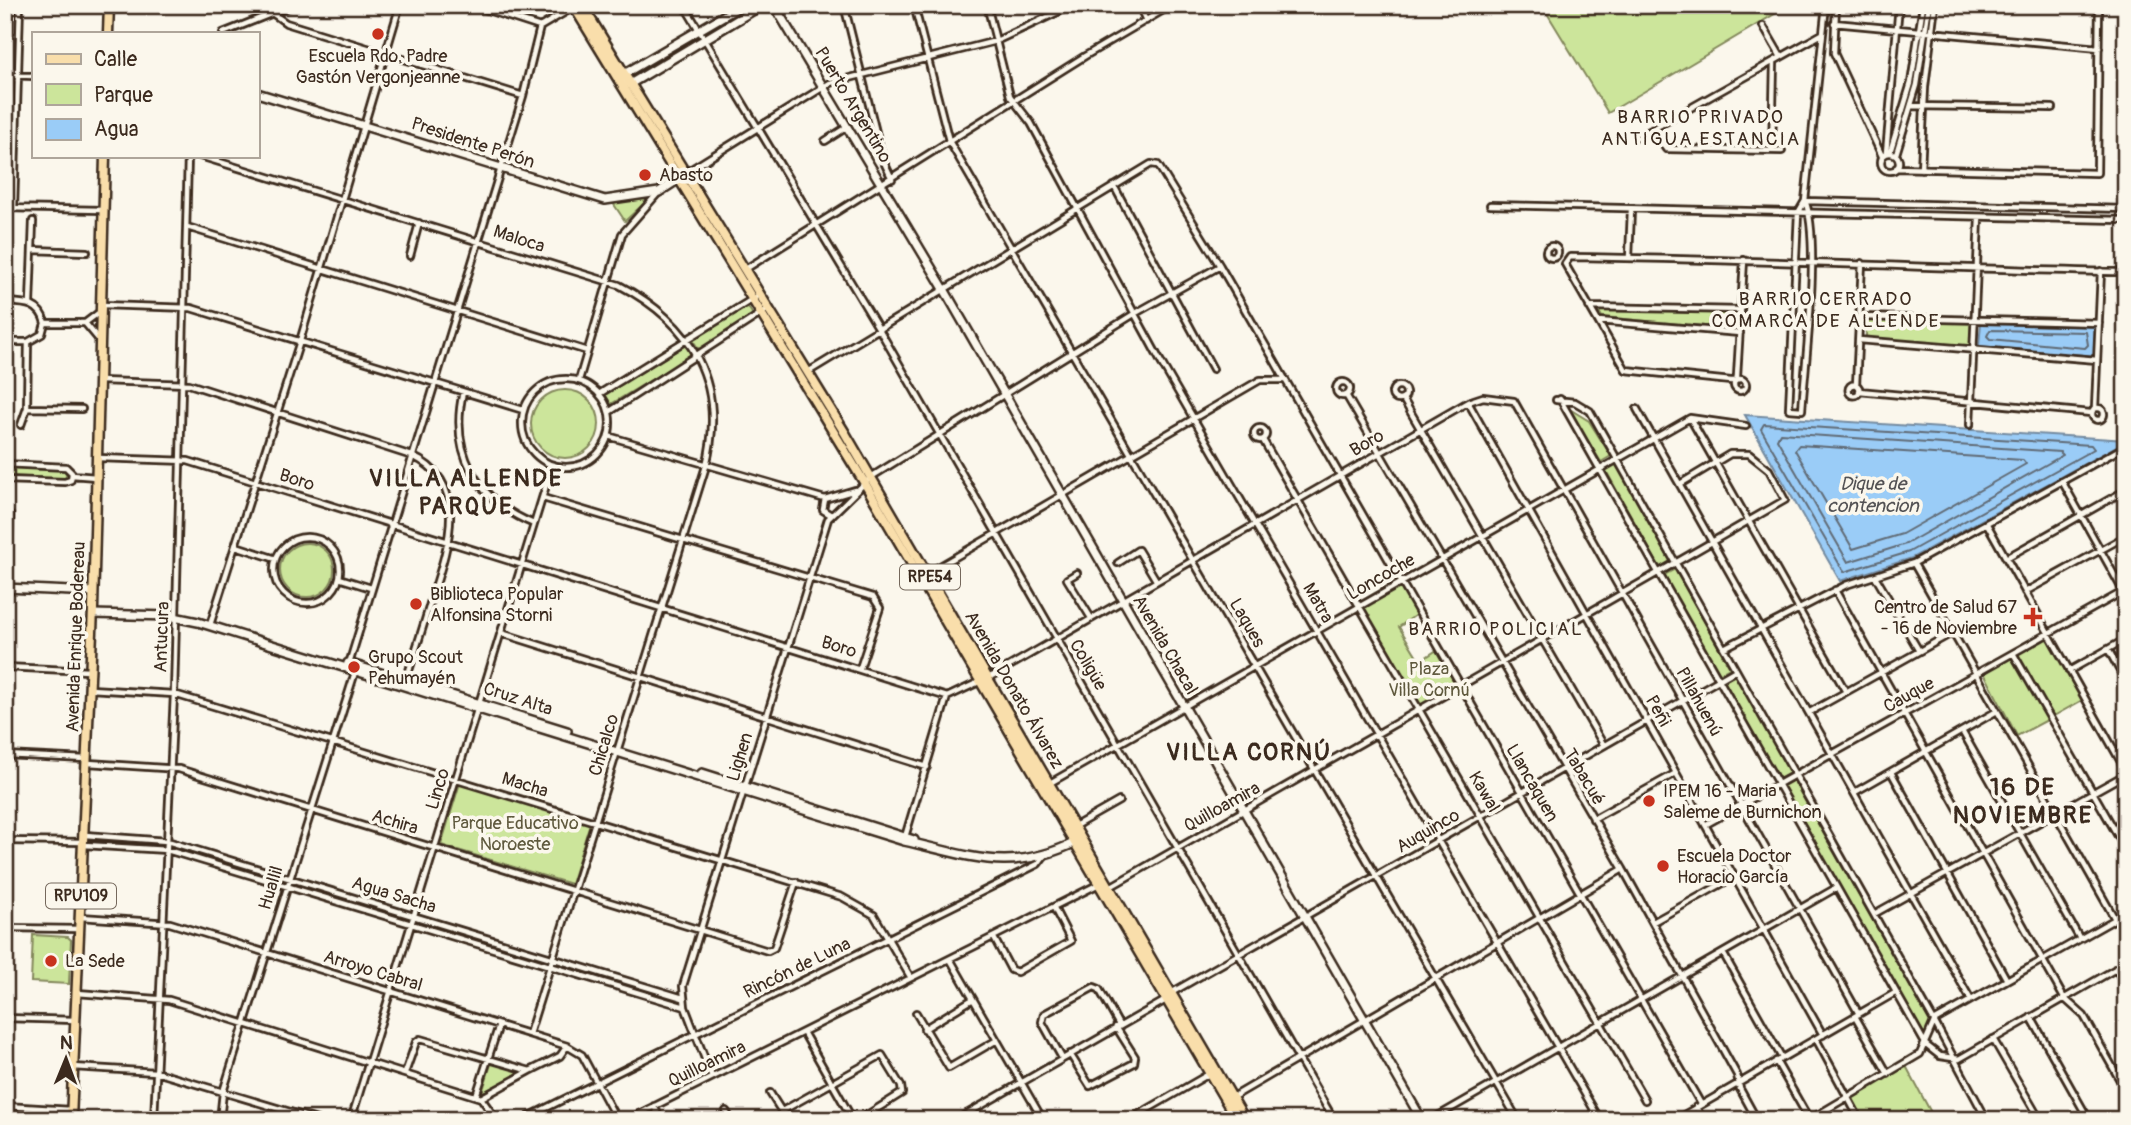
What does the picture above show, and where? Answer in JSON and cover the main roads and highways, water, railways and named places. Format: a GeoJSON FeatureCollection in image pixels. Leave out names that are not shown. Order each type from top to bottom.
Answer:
{"type":"FeatureCollection","features":[{"type":"Feature","properties":{"kind":"main road"},"geometry":{"type":"LineString","coordinates":[[625,81],[742,5]]}},
{"type":"Feature","properties":{"kind":"main road"},"geometry":{"type":"LineString","coordinates":[[625,81],[705,40],[762,5]]}},
{"type":"Feature","properties":{"kind":"main road","name":"Puerto Argentino"},"geometry":{"type":"LineString","coordinates":[[774,5],[883,185]]}},
{"type":"Feature","properties":{"kind":"main road","name":"RPE54"},"geometry":{"type":"LineString","coordinates":[[577,6],[681,176]]}},
{"type":"Feature","properties":{"kind":"main road"},"geometry":{"type":"LineString","coordinates":[[108,32],[109,7]]}},
{"type":"Feature","properties":{"kind":"main road","name":"Presidente Perón"},"geometry":{"type":"LineString","coordinates":[[259,94],[605,200],[659,192],[681,176]]}},
{"type":"Feature","properties":{"kind":"main road","name":"Avenida Enrique Bodereau"},"geometry":{"type":"LineString","coordinates":[[71,1120],[93,611],[105,158]]}},
{"type":"Feature","properties":{"kind":"main road","name":"Avenida Donato Álvarez"},"geometry":{"type":"LineString","coordinates":[[681,176],[744,270],[756,297]]}},
{"type":"Feature","properties":{"kind":"main road","name":"Avenida Donato Álvarez"},"geometry":{"type":"LineString","coordinates":[[681,176],[807,373],[867,480],[928,573],[1099,883],[1229,1099],[1237,1120]]}},
{"type":"Feature","properties":{"kind":"main road","name":"Avenida Chacal"},"geometry":{"type":"LineString","coordinates":[[883,185],[1422,1120]]}},
{"type":"Feature","properties":{"kind":"main road","name":"Avenida Donato Álvarez"},"geometry":{"type":"LineString","coordinates":[[765,311],[1050,783],[1075,826],[1078,841],[1110,887],[1210,1073],[1245,1120]]}},
{"type":"Feature","properties":{"kind":"main road"},"geometry":{"type":"LineString","coordinates":[[6,588],[93,592]]}},
{"type":"Feature","properties":{"kind":"main road","name":"Cruz Alta"},"geometry":{"type":"LineString","coordinates":[[93,611],[177,615],[211,623],[928,846],[984,860],[1044,856]]}},
{"type":"Feature","properties":{"kind":"main road","name":"Rincón de Luna"},"geometry":{"type":"LineString","coordinates":[[1044,856],[1078,841]]}},
{"type":"Feature","properties":{"kind":"water"},"geometry":{"type":"Polygon","coordinates":[[[1981,323],[2096,325],[2095,356],[1979,346],[1981,323]]]}},
{"type":"Feature","properties":{"kind":"water","name":"Dique de contencion"},"geometry":{"type":"Polygon","coordinates":[[[1745,415],[2126,441],[1912,558],[1840,581],[1745,415]]]}},
{"type":"Feature","properties":{"kind":"place","name":"Escuela Rdo. Padre Gastón Vergonjeanne"},"geometry":{"type":"Point","coordinates":[378,34]}},
{"type":"Feature","properties":{"kind":"place","name":"Abasto"},"geometry":{"type":"Point","coordinates":[645,175]}},
{"type":"Feature","properties":{"kind":"place","name":"Biblioteca Popular Alfonsina Storni"},"geometry":{"type":"Point","coordinates":[416,604]}},
{"type":"Feature","properties":{"kind":"place","name":"Centro de Salud 67 - 16 de Noviembre"},"geometry":{"type":"Point","coordinates":[2033,617]}},
{"type":"Feature","properties":{"kind":"place","name":"Grupo Scout Pehumayén"},"geometry":{"type":"Point","coordinates":[354,667]}},
{"type":"Feature","properties":{"kind":"place","name":"IPEM 16 - Maria Saleme de Burnichon"},"geometry":{"type":"Point","coordinates":[1649,801]}},
{"type":"Feature","properties":{"kind":"place","name":"Escuela Doctor Horacio García"},"geometry":{"type":"Point","coordinates":[1663,866]}},
{"type":"Feature","properties":{"kind":"place","name":"La Sede"},"geometry":{"type":"Point","coordinates":[51,961]}},
{"type":"Feature","properties":{"kind":"district","name":"BARRIO PRIVADO ANTIGUA ESTANCIA"},"geometry":{"type":"Point","coordinates":[1701,128]}},
{"type":"Feature","properties":{"kind":"district","name":"BARRIO CERRADO COMARCA DE ALLENDE"},"geometry":{"type":"Point","coordinates":[1826,310]}},
{"type":"Feature","properties":{"kind":"district","name":"VILLA ALLENDE PARQUE"},"geometry":{"type":"Point","coordinates":[466,492]}},
{"type":"Feature","properties":{"kind":"district","name":"BARRIO POLICIAL"},"geometry":{"type":"Point","coordinates":[1496,629]}},
{"type":"Feature","properties":{"kind":"district","name":"VILLA CORNÚ"},"geometry":{"type":"Point","coordinates":[1249,752]}},
{"type":"Feature","properties":{"kind":"district","name":"16 DE NOVIEMBRE"},"geometry":{"type":"Point","coordinates":[2023,801]}},
{"type":"Feature","properties":{"kind":"park label","name":"Plaza Villa Cornú"},"geometry":{"type":"Point","coordinates":[1429,679]}},
{"type":"Feature","properties":{"kind":"park label","name":"Parque Educativo Noroeste"},"geometry":{"type":"Point","coordinates":[515,833]}}]}
